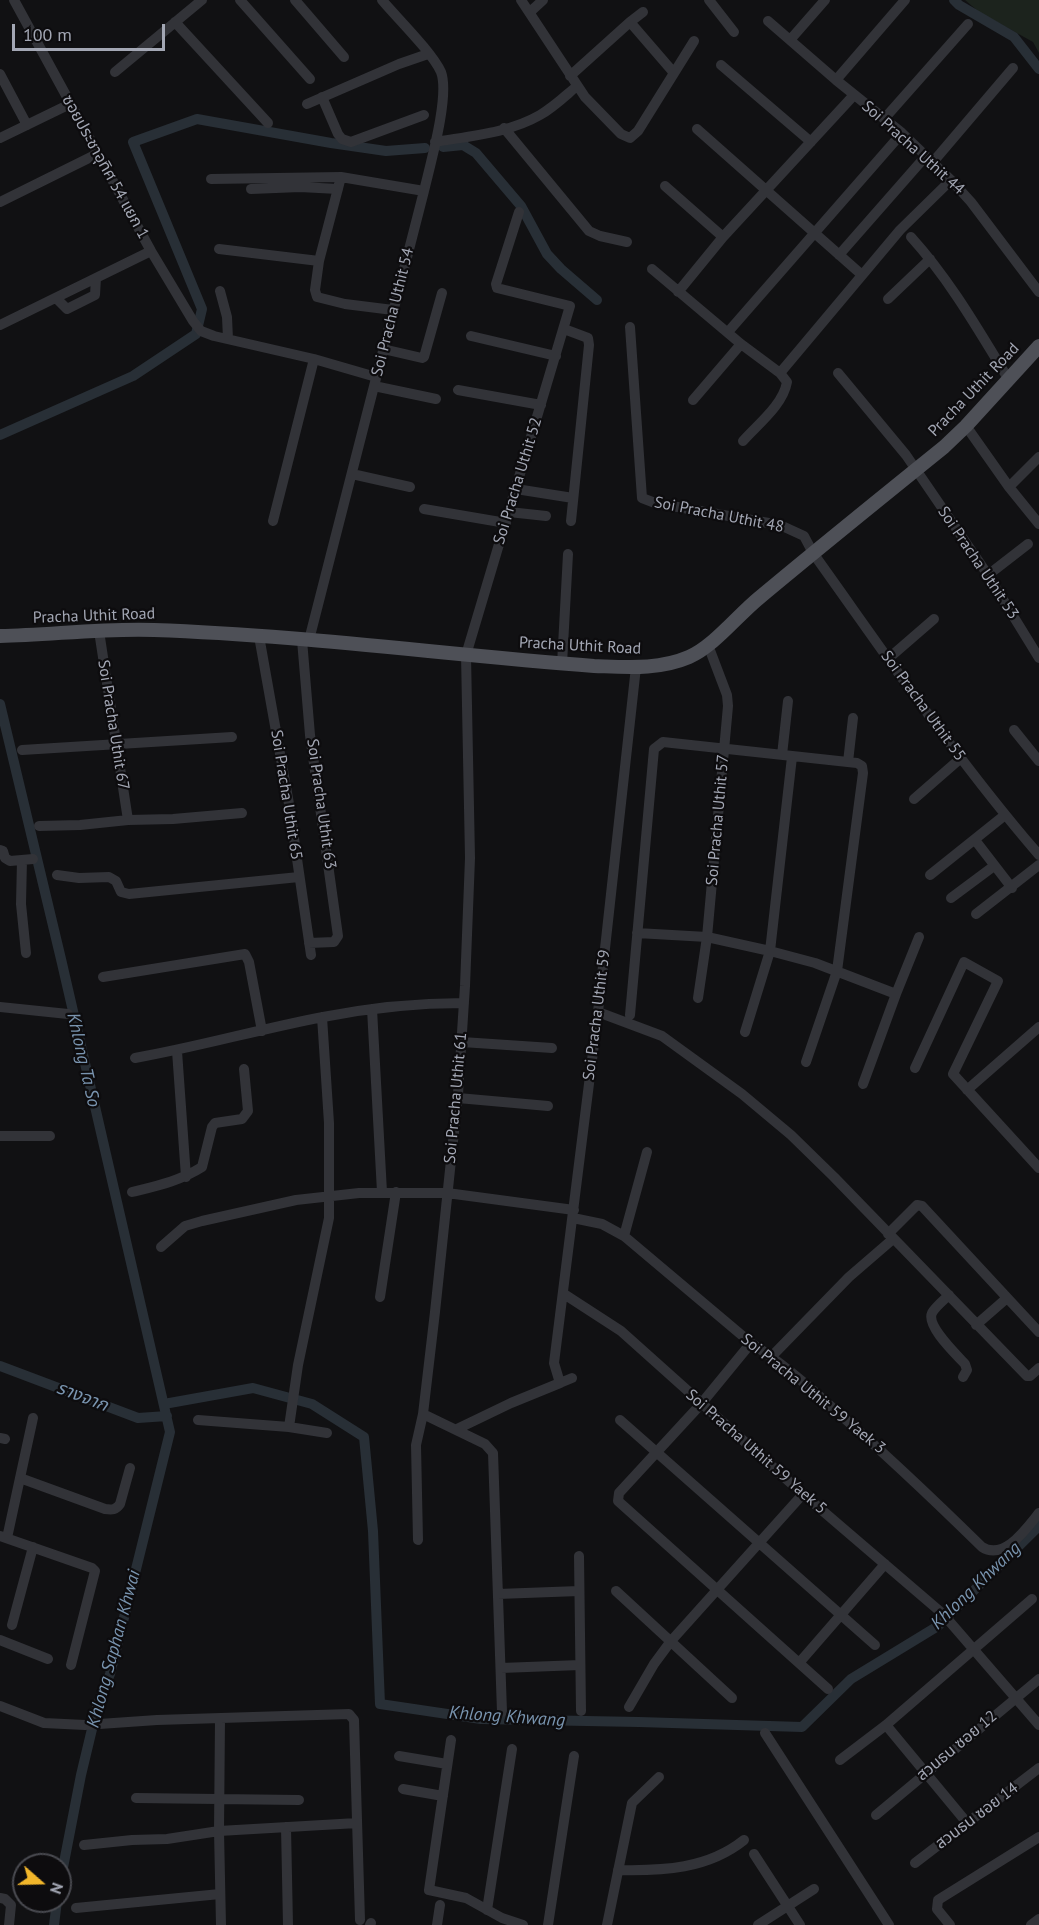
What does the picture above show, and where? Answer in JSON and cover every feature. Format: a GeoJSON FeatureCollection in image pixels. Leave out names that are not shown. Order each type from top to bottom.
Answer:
{"type":"FeatureCollection","features":[{"type":"Feature","properties":{"kind":"main road","name":"Pracha Uthit Road"},"geometry":{"type":"LineString","coordinates":[[2,636],[153,630],[259,636],[562,664],[636,667],[680,661],[708,645],[742,613],[966,426],[1039,346]]}},
{"type":"Feature","properties":{"kind":"street","name":"ซอยประชาอุทิศ 54 แยก 1"},"geometry":{"type":"LineString","coordinates":[[14,0],[151,251],[193,321],[201,331],[228,339]]}},
{"type":"Feature","properties":{"kind":"street"},"geometry":{"type":"LineString","coordinates":[[115,72],[202,0]]}},
{"type":"Feature","properties":{"kind":"street"},"geometry":{"type":"LineString","coordinates":[[240,0],[310,78]]}},
{"type":"Feature","properties":{"kind":"street"},"geometry":{"type":"LineString","coordinates":[[295,0],[344,57]]}},
{"type":"Feature","properties":{"kind":"street","name":"Soi Pracha Uthit 54"},"geometry":{"type":"LineString","coordinates":[[305,640],[352,474],[424,191],[435,142],[443,80],[440,71],[428,54],[382,0]]}},
{"type":"Feature","properties":{"kind":"street"},"geometry":{"type":"LineString","coordinates":[[521,0],[585,97],[621,134],[630,138],[633,137],[694,41]]}},
{"type":"Feature","properties":{"kind":"street"},"geometry":{"type":"LineString","coordinates":[[530,12],[543,0]]}},
{"type":"Feature","properties":{"kind":"street"},"geometry":{"type":"LineString","coordinates":[[709,0],[734,32]]}},
{"type":"Feature","properties":{"kind":"street"},"geometry":{"type":"LineString","coordinates":[[790,40],[825,0]]}},
{"type":"Feature","properties":{"kind":"street"},"geometry":{"type":"LineString","coordinates":[[836,80],[905,0]]}},
{"type":"Feature","properties":{"kind":"street"},"geometry":{"type":"LineString","coordinates":[[570,76],[643,12]]}},
{"type":"Feature","properties":{"kind":"street","name":"Soi Pracha Uthit 44"},"geometry":{"type":"LineString","coordinates":[[768,21],[902,133],[951,180],[971,202],[1039,292]]}},
{"type":"Feature","properties":{"kind":"street"},"geometry":{"type":"LineString","coordinates":[[175,22],[268,123]]}},
{"type":"Feature","properties":{"kind":"street"},"geometry":{"type":"LineString","coordinates":[[630,22],[674,73]]}},
{"type":"Feature","properties":{"kind":"street"},"geometry":{"type":"LineString","coordinates":[[884,119],[968,24]]}},
{"type":"Feature","properties":{"kind":"street"},"geometry":{"type":"LineString","coordinates":[[307,104],[399,64],[428,54]]}},
{"type":"Feature","properties":{"kind":"street"},"geometry":{"type":"LineString","coordinates":[[721,65],[811,142]]}},
{"type":"Feature","properties":{"kind":"street"},"geometry":{"type":"LineString","coordinates":[[839,255],[1013,68]]}},
{"type":"Feature","properties":{"kind":"street"},"geometry":{"type":"LineString","coordinates":[[0,74],[27,125]]}},
{"type":"Feature","properties":{"kind":"street"},"geometry":{"type":"LineString","coordinates":[[435,142],[483,134],[538,116],[554,106],[577,86]]}},
{"type":"Feature","properties":{"kind":"street"},"geometry":{"type":"LineString","coordinates":[[678,292],[723,237],[854,95]]}},
{"type":"Feature","properties":{"kind":"street"},"geometry":{"type":"LineString","coordinates":[[322,97],[338,134],[342,139],[351,142],[424,115]]}},
{"type":"Feature","properties":{"kind":"street"},"geometry":{"type":"LineString","coordinates":[[0,138],[70,104]]}},
{"type":"Feature","properties":{"kind":"street"},"geometry":{"type":"LineString","coordinates":[[504,128],[590,231],[627,242]]}},
{"type":"Feature","properties":{"kind":"street"},"geometry":{"type":"LineString","coordinates":[[698,129],[862,275]]}},
{"type":"Feature","properties":{"kind":"street"},"geometry":{"type":"LineString","coordinates":[[729,332],[902,133]]}},
{"type":"Feature","properties":{"kind":"street"},"geometry":{"type":"LineString","coordinates":[[0,202],[97,154]]}},
{"type":"Feature","properties":{"kind":"street"},"geometry":{"type":"LineString","coordinates":[[211,178],[341,177],[424,191]]}},
{"type":"Feature","properties":{"kind":"street"},"geometry":{"type":"LineString","coordinates":[[341,177],[319,261],[315,290],[317,297],[345,304],[393,310]]}},
{"type":"Feature","properties":{"kind":"street"},"geometry":{"type":"LineString","coordinates":[[780,373],[900,230],[951,180]]}},
{"type":"Feature","properties":{"kind":"street"},"geometry":{"type":"LineString","coordinates":[[665,186],[723,237]]}},
{"type":"Feature","properties":{"kind":"street"},"geometry":{"type":"LineString","coordinates":[[251,189],[300,187],[338,189]]}},
{"type":"Feature","properties":{"kind":"street","name":"Soi Pracha Uthit 52"},"geometry":{"type":"LineString","coordinates":[[466,655],[570,306],[505,292],[497,288],[496,284],[519,212]]}},
{"type":"Feature","properties":{"kind":"street"},"geometry":{"type":"LineString","coordinates":[[910,237],[930,259],[1009,380]]}},
{"type":"Feature","properties":{"kind":"street"},"geometry":{"type":"LineString","coordinates":[[219,249],[319,261]]}},
{"type":"Feature","properties":{"kind":"street"},"geometry":{"type":"LineString","coordinates":[[0,325],[151,251]]}},
{"type":"Feature","properties":{"kind":"street"},"geometry":{"type":"LineString","coordinates":[[888,298],[930,259]]}},
{"type":"Feature","properties":{"kind":"street"},"geometry":{"type":"LineString","coordinates":[[652,269],[741,344],[780,373],[787,382],[785,391],[743,441]]}},
{"type":"Feature","properties":{"kind":"street"},"geometry":{"type":"LineString","coordinates":[[56,298],[64,307],[70,309],[92,298],[96,291],[96,278]]}},
{"type":"Feature","properties":{"kind":"street"},"geometry":{"type":"LineString","coordinates":[[220,291],[227,317],[228,339],[314,359],[375,382],[436,399]]}},
{"type":"Feature","properties":{"kind":"street"},"geometry":{"type":"LineString","coordinates":[[383,349],[424,357],[442,293]]}},
{"type":"Feature","properties":{"kind":"street","name":"Soi Pracha Uthit 48"},"geometry":{"type":"LineString","coordinates":[[630,327],[642,498],[655,503],[780,525],[804,536],[813,553]]}},
{"type":"Feature","properties":{"kind":"street"},"geometry":{"type":"LineString","coordinates":[[564,329],[584,335],[588,338],[589,345],[571,521]]}},
{"type":"Feature","properties":{"kind":"street"},"geometry":{"type":"LineString","coordinates":[[471,336],[556,356]]}},
{"type":"Feature","properties":{"kind":"street"},"geometry":{"type":"LineString","coordinates":[[693,400],[741,344]]}},
{"type":"Feature","properties":{"kind":"street"},"geometry":{"type":"LineString","coordinates":[[273,521],[314,359]]}},
{"type":"Feature","properties":{"kind":"street","name":"Soi Pracha Uthit 53"},"geometry":{"type":"LineString","coordinates":[[838,373],[899,446],[988,575],[1039,658]]}},
{"type":"Feature","properties":{"kind":"street"},"geometry":{"type":"LineString","coordinates":[[458,390],[541,405]]}},
{"type":"Feature","properties":{"kind":"street"},"geometry":{"type":"LineString","coordinates":[[966,426],[1009,488],[1039,524]]}},
{"type":"Feature","properties":{"kind":"street"},"geometry":{"type":"LineString","coordinates":[[1009,488],[1039,457]]}},
{"type":"Feature","properties":{"kind":"street"},"geometry":{"type":"LineString","coordinates":[[352,474],[410,486]]}},
{"type":"Feature","properties":{"kind":"street"},"geometry":{"type":"LineString","coordinates":[[516,489],[573,498]]}},
{"type":"Feature","properties":{"kind":"street"},"geometry":{"type":"LineString","coordinates":[[424,509],[507,518],[546,516]]}},
{"type":"Feature","properties":{"kind":"street"},"geometry":{"type":"LineString","coordinates":[[988,575],[1028,544]]}},
{"type":"Feature","properties":{"kind":"street","name":"Soi Pracha Uthit 55"},"geometry":{"type":"LineString","coordinates":[[813,553],[961,758],[1039,855]]}},
{"type":"Feature","properties":{"kind":"street"},"geometry":{"type":"LineString","coordinates":[[562,664],[568,554]]}},
{"type":"Feature","properties":{"kind":"street"},"geometry":{"type":"LineString","coordinates":[[889,658],[934,619]]}},
{"type":"Feature","properties":{"kind":"street","name":"Soi Pracha Uthit 67"},"geometry":{"type":"LineString","coordinates":[[99,631],[128,820]]}},
{"type":"Feature","properties":{"kind":"street","name":"Soi Pracha Uthit 65"},"geometry":{"type":"LineString","coordinates":[[259,636],[290,804],[311,955]]}},
{"type":"Feature","properties":{"kind":"street","name":"Soi Pracha Uthit 63"},"geometry":{"type":"LineString","coordinates":[[305,640],[310,735],[338,936],[334,942],[309,943]]}},
{"type":"Feature","properties":{"kind":"street","name":"Soi Pracha Uthit 57"},"geometry":{"type":"LineString","coordinates":[[698,998],[707,937],[728,700],[708,645]]}},
{"type":"Feature","properties":{"kind":"street","name":"Soi Pracha Uthit 61"},"geometry":{"type":"LineString","coordinates":[[418,1540],[416,1445],[423,1414],[458,1098],[462,1042],[470,858],[466,655]]}},
{"type":"Feature","properties":{"kind":"street","name":"Soi Pracha Uthit 59"},"geometry":{"type":"LineString","coordinates":[[560,1383],[554,1363],[598,1012],[636,667]]}},
{"type":"Feature","properties":{"kind":"street"},"geometry":{"type":"LineString","coordinates":[[745,1032],[770,951],[787,756],[788,701]]}},
{"type":"Feature","properties":{"kind":"street"},"geometry":{"type":"LineString","coordinates":[[848,762],[853,718]]}},
{"type":"Feature","properties":{"kind":"street"},"geometry":{"type":"LineString","coordinates":[[1014,730],[1039,761]]}},
{"type":"Feature","properties":{"kind":"street"},"geometry":{"type":"LineString","coordinates":[[22,750],[232,737]]}},
{"type":"Feature","properties":{"kind":"street"},"geometry":{"type":"LineString","coordinates":[[630,1015],[654,749],[663,742],[848,762],[862,766],[863,773],[837,972],[806,1062]]}},
{"type":"Feature","properties":{"kind":"street"},"geometry":{"type":"LineString","coordinates":[[914,799],[961,758]]}},
{"type":"Feature","properties":{"kind":"street"},"geometry":{"type":"LineString","coordinates":[[39,826],[242,813]]}},
{"type":"Feature","properties":{"kind":"street"},"geometry":{"type":"LineString","coordinates":[[930,874],[1005,815]]}},
{"type":"Feature","properties":{"kind":"street"},"geometry":{"type":"LineString","coordinates":[[975,840],[1012,888]]}},
{"type":"Feature","properties":{"kind":"street"},"geometry":{"type":"LineString","coordinates":[[0,850],[8,860],[28,860],[21,904],[26,952]]}},
{"type":"Feature","properties":{"kind":"street"},"geometry":{"type":"LineString","coordinates":[[976,914],[1039,865]]}},
{"type":"Feature","properties":{"kind":"street"},"geometry":{"type":"LineString","coordinates":[[951,898],[994,866]]}},
{"type":"Feature","properties":{"kind":"street"},"geometry":{"type":"LineString","coordinates":[[57,875],[79,878],[109,877],[116,881],[121,892],[129,894],[299,877]]}},
{"type":"Feature","properties":{"kind":"street"},"geometry":{"type":"LineString","coordinates":[[637,933],[707,937],[770,951],[896,994]]}},
{"type":"Feature","properties":{"kind":"street"},"geometry":{"type":"LineString","coordinates":[[863,1084],[920,937]]}},
{"type":"Feature","properties":{"kind":"street"},"geometry":{"type":"LineString","coordinates":[[103,976],[245,954],[249,962],[262,1031]]}},
{"type":"Feature","properties":{"kind":"street"},"geometry":{"type":"LineString","coordinates":[[915,1068],[964,962],[998,981],[953,1074],[1039,1168]]}},
{"type":"Feature","properties":{"kind":"street"},"geometry":{"type":"LineString","coordinates":[[135,1058],[177,1051],[322,1017],[372,1009],[464,1003]]}},
{"type":"Feature","properties":{"kind":"street"},"geometry":{"type":"LineString","coordinates":[[0,1007],[68,1014]]}},
{"type":"Feature","properties":{"kind":"street"},"geometry":{"type":"LineString","coordinates":[[372,1009],[382,1192]]}},
{"type":"Feature","properties":{"kind":"street"},"geometry":{"type":"LineString","coordinates":[[598,1012],[662,1036],[742,1094],[800,1144],[1027,1376],[1032,1375],[1039,1368]]}},
{"type":"Feature","properties":{"kind":"street"},"geometry":{"type":"LineString","coordinates":[[289,1427],[293,1392],[329,1218],[329,1123],[322,1017]]}},
{"type":"Feature","properties":{"kind":"street"},"geometry":{"type":"LineString","coordinates":[[967,1089],[1038,1031]]}},
{"type":"Feature","properties":{"kind":"street"},"geometry":{"type":"LineString","coordinates":[[462,1042],[552,1048]]}},
{"type":"Feature","properties":{"kind":"street"},"geometry":{"type":"LineString","coordinates":[[177,1051],[186,1176]]}},
{"type":"Feature","properties":{"kind":"street"},"geometry":{"type":"LineString","coordinates":[[132,1192],[186,1176],[201,1167],[209,1133],[215,1124],[242,1119],[248,1111],[244,1069]]}},
{"type":"Feature","properties":{"kind":"street"},"geometry":{"type":"LineString","coordinates":[[458,1098],[548,1106]]}},
{"type":"Feature","properties":{"kind":"street"},"geometry":{"type":"LineString","coordinates":[[0,1136],[50,1136]]}},
{"type":"Feature","properties":{"kind":"street"},"geometry":{"type":"LineString","coordinates":[[624,1236],[647,1152]]}},
{"type":"Feature","properties":{"kind":"street","name":"Soi Pracha Uthit 59 Yaek 3"},"geometry":{"type":"LineString","coordinates":[[161,1247],[185,1226],[296,1200],[330,1196],[382,1192],[447,1193],[574,1214],[602,1224],[624,1236],[751,1343],[772,1356],[889,1456],[987,1550],[998,1551],[1009,1545],[1039,1514]]}},
{"type":"Feature","properties":{"kind":"street"},"geometry":{"type":"LineString","coordinates":[[380,1297],[396,1192]]}},
{"type":"Feature","properties":{"kind":"street"},"geometry":{"type":"LineString","coordinates":[[772,1356],[890,1236],[917,1205],[922,1206],[1039,1332]]}},
{"type":"Feature","properties":{"kind":"street","name":"Soi Pracha Uthit 59 Yaek 5"},"geometry":{"type":"LineString","coordinates":[[564,1294],[621,1331],[803,1494],[946,1617],[1039,1725]]}},
{"type":"Feature","properties":{"kind":"street"},"geometry":{"type":"LineString","coordinates":[[949,1295],[932,1312],[931,1319],[934,1328],[965,1364],[966,1370],[963,1377]]}},
{"type":"Feature","properties":{"kind":"street"},"geometry":{"type":"LineString","coordinates":[[976,1325],[1007,1298]]}},
{"type":"Feature","properties":{"kind":"street"},"geometry":{"type":"LineString","coordinates":[[751,1343],[701,1404],[620,1493],[618,1501],[828,1689]]}},
{"type":"Feature","properties":{"kind":"street"},"geometry":{"type":"LineString","coordinates":[[457,1429],[511,1403],[572,1378]]}},
{"type":"Feature","properties":{"kind":"street"},"geometry":{"type":"LineString","coordinates":[[423,1414],[486,1444],[493,1453],[502,1712]]}},
{"type":"Feature","properties":{"kind":"street"},"geometry":{"type":"LineString","coordinates":[[33,1418],[4,1537],[95,1571],[71,1665]]}},
{"type":"Feature","properties":{"kind":"street"},"geometry":{"type":"LineString","coordinates":[[198,1420],[289,1427],[327,1433]]}},
{"type":"Feature","properties":{"kind":"street"},"geometry":{"type":"LineString","coordinates":[[620,1420],[875,1645]]}},
{"type":"Feature","properties":{"kind":"street"},"geometry":{"type":"LineString","coordinates":[[20,1478],[112,1510],[120,1504],[130,1468]]}},
{"type":"Feature","properties":{"kind":"street"},"geometry":{"type":"LineString","coordinates":[[629,1707],[654,1664],[671,1641],[803,1494]]}},
{"type":"Feature","properties":{"kind":"street"},"geometry":{"type":"LineString","coordinates":[[12,1625],[33,1547]]}},
{"type":"Feature","properties":{"kind":"street"},"geometry":{"type":"LineString","coordinates":[[579,1556],[581,1711]]}},
{"type":"Feature","properties":{"kind":"street"},"geometry":{"type":"LineString","coordinates":[[799,1663],[885,1564]]}},
{"type":"Feature","properties":{"kind":"street"},"geometry":{"type":"LineString","coordinates":[[498,1593],[579,1591]]}},
{"type":"Feature","properties":{"kind":"street"},"geometry":{"type":"LineString","coordinates":[[616,1591],[732,1698]]}},
{"type":"Feature","properties":{"kind":"street"},"geometry":{"type":"LineString","coordinates":[[840,1760],[886,1725],[1032,1599]]}},
{"type":"Feature","properties":{"kind":"street"},"geometry":{"type":"LineString","coordinates":[[0,1640],[48,1659]]}},
{"type":"Feature","properties":{"kind":"street"},"geometry":{"type":"LineString","coordinates":[[501,1668],[580,1665]]}},
{"type":"Feature","properties":{"kind":"street","name":"สวนธน ซอย 12"},"geometry":{"type":"LineString","coordinates":[[876,1815],[1039,1679]]}},
{"type":"Feature","properties":{"kind":"street"},"geometry":{"type":"LineString","coordinates":[[0,1707],[44,1723],[85,1725],[346,1714],[352,1716],[354,1720],[357,1823],[367,1923]]}},
{"type":"Feature","properties":{"kind":"street"},"geometry":{"type":"LineString","coordinates":[[220,1719],[221,1925]]}},
{"type":"Feature","properties":{"kind":"street"},"geometry":{"type":"LineString","coordinates":[[886,1725],[968,1824]]}},
{"type":"Feature","properties":{"kind":"street"},"geometry":{"type":"LineString","coordinates":[[765,1733],[889,1925]]}},
{"type":"Feature","properties":{"kind":"street"},"geometry":{"type":"LineString","coordinates":[[451,1740],[429,1890],[466,1898],[502,1918],[523,1925]]}},
{"type":"Feature","properties":{"kind":"street"},"geometry":{"type":"LineString","coordinates":[[487,1910],[512,1749]]}},
{"type":"Feature","properties":{"kind":"street"},"geometry":{"type":"LineString","coordinates":[[399,1756],[447,1764]]}},
{"type":"Feature","properties":{"kind":"street"},"geometry":{"type":"LineString","coordinates":[[548,1925],[574,1756]]}},
{"type":"Feature","properties":{"kind":"street","name":"สวนธน ซอย 14"},"geometry":{"type":"LineString","coordinates":[[915,1863],[1039,1768]]}},
{"type":"Feature","properties":{"kind":"street"},"geometry":{"type":"LineString","coordinates":[[607,1925],[632,1803],[658,1777]]}},
{"type":"Feature","properties":{"kind":"street"},"geometry":{"type":"LineString","coordinates":[[403,1789],[443,1796]]}},
{"type":"Feature","properties":{"kind":"street"},"geometry":{"type":"LineString","coordinates":[[136,1798],[299,1800]]}},
{"type":"Feature","properties":{"kind":"street"},"geometry":{"type":"LineString","coordinates":[[84,1845],[167,1839],[219,1831],[357,1823]]}},
{"type":"Feature","properties":{"kind":"street"},"geometry":{"type":"LineString","coordinates":[[286,1827],[288,1925]]}},
{"type":"Feature","properties":{"kind":"street"},"geometry":{"type":"LineString","coordinates":[[950,1925],[937,1909],[938,1900],[1039,1837]]}},
{"type":"Feature","properties":{"kind":"street"},"geometry":{"type":"LineString","coordinates":[[618,1870],[664,1869],[707,1861],[729,1852],[744,1840]]}},
{"type":"Feature","properties":{"kind":"street"},"geometry":{"type":"LineString","coordinates":[[754,1854],[800,1925]]}},
{"type":"Feature","properties":{"kind":"street"},"geometry":{"type":"LineString","coordinates":[[758,1925],[814,1889]]}},
{"type":"Feature","properties":{"kind":"street"},"geometry":{"type":"LineString","coordinates":[[76,1908],[220,1894]]}},
{"type":"Feature","properties":{"kind":"street"},"geometry":{"type":"LineString","coordinates":[[0,1898],[5,1899],[11,1905],[9,1925]]}},
{"type":"Feature","properties":{"kind":"street"},"geometry":{"type":"LineString","coordinates":[[437,1925],[440,1905]]}},
{"type":"Feature","properties":{"kind":"street"},"geometry":{"type":"LineString","coordinates":[[1031,1925],[1039,1919]]}},
{"type":"Feature","properties":{"kind":"shaded area"},"geometry":{"type":"Polygon","coordinates":[[[965,0],[1039,0],[1039,53],[1033,42],[979,12],[965,0]]]}},
{"type":"Feature","properties":{"kind":"waterway"},"geometry":{"type":"LineString","coordinates":[[954,0],[1014,37],[1039,69]]}},
{"type":"Feature","properties":{"kind":"waterway"},"geometry":{"type":"LineString","coordinates":[[0,435],[133,376],[196,334],[202,309],[133,142],[197,119],[386,151],[425,148]]}},
{"type":"Feature","properties":{"kind":"waterway"},"geometry":{"type":"LineString","coordinates":[[443,147],[463,145],[476,153],[521,206],[547,254],[597,300]]}},
{"type":"Feature","properties":{"kind":"waterway","name":"Khlong Ta So"},"geometry":{"type":"LineString","coordinates":[[0,704],[170,1432],[110,1674],[98,1704],[66,1853]]}},
{"type":"Feature","properties":{"kind":"waterway","name":"รางจาก"},"geometry":{"type":"LineString","coordinates":[[0,1366],[138,1418],[167,1416]]}},
{"type":"Feature","properties":{"kind":"waterway","name":"Khlong Khwang"},"geometry":{"type":"LineString","coordinates":[[164,1404],[253,1388],[312,1404],[364,1437],[373,1531],[380,1704],[481,1719],[802,1727],[851,1679],[938,1626],[1039,1526]]}},
{"type":"Feature","properties":{"kind":"waterway","name":"Khlong Saphan Khwai"},"geometry":{"type":"LineString","coordinates":[[54,1925],[56,1913]]}}]}
